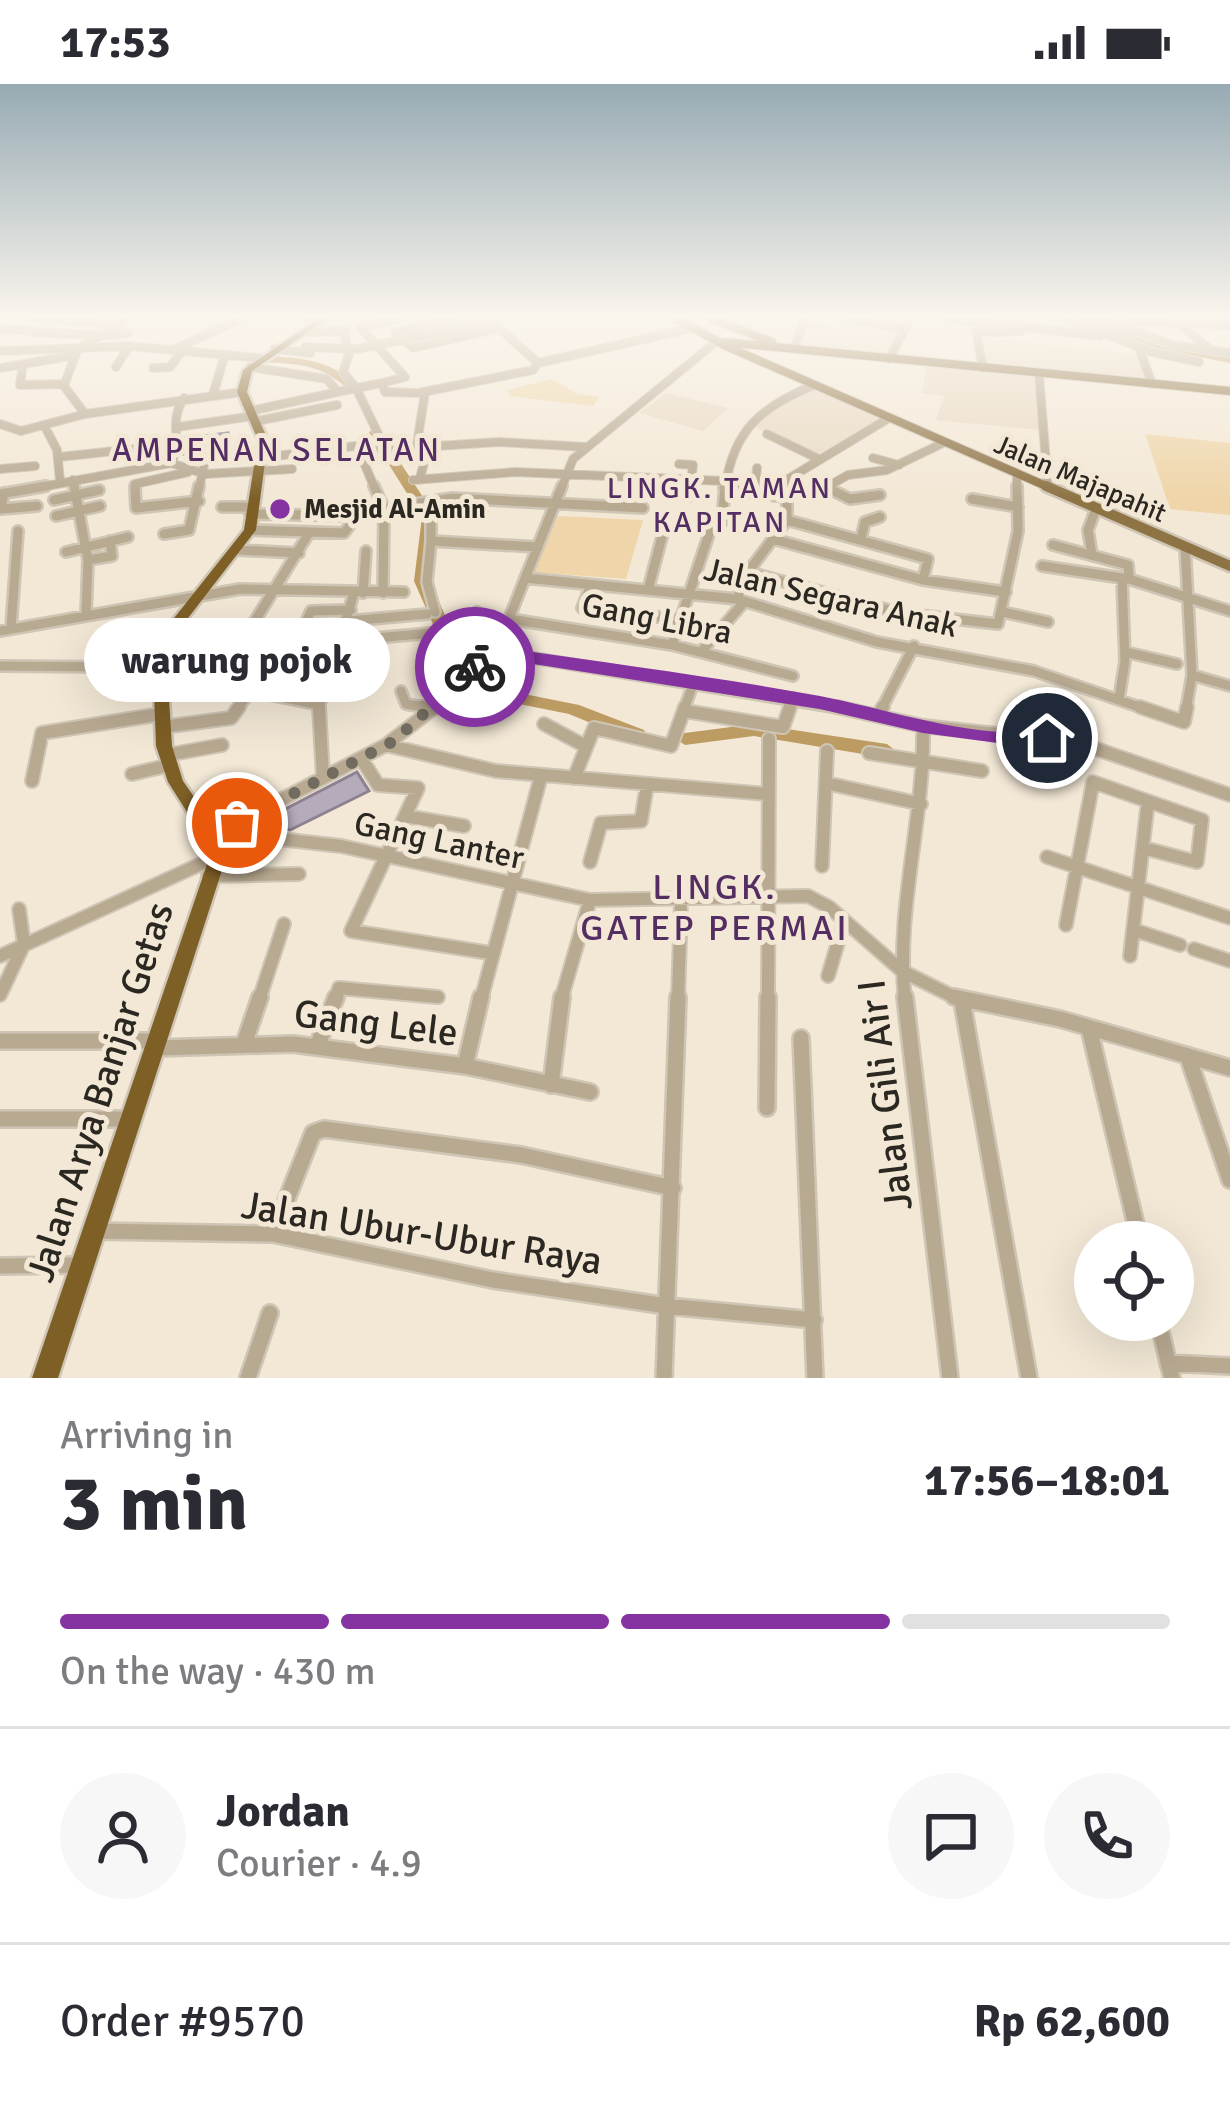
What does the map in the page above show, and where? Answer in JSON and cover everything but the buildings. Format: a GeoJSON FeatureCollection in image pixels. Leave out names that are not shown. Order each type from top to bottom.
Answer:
{"type":"FeatureCollection","features":[{"type":"Feature","properties":{"kind":"highway"},"geometry":{"type":"LineString","coordinates":[[225,831],[189,803],[168,760],[160,668],[172,630],[250,530],[263,440],[242,392],[248,378]]}},
{"type":"Feature","properties":{"kind":"highway","name":"Jalan Arya Banjar Getas"},"geometry":{"type":"LineString","coordinates":[[45,1378],[225,831]]}},
{"type":"Feature","properties":{"kind":"main road","name":"Jalan Majapahit"},"geometry":{"type":"LineString","coordinates":[[799,378],[1230,566]]}},
{"type":"Feature","properties":{"kind":"main road"},"geometry":{"type":"LineString","coordinates":[[1088,378],[1230,391]]}},
{"type":"Feature","properties":{"kind":"street"},"geometry":{"type":"LineString","coordinates":[[21,378],[20,385],[65,384]]}},
{"type":"Feature","properties":{"kind":"street"},"geometry":{"type":"LineString","coordinates":[[65,384],[68,378]]}},
{"type":"Feature","properties":{"kind":"street"},"geometry":{"type":"LineString","coordinates":[[213,395],[218,378]]}},
{"type":"Feature","properties":{"kind":"street"},"geometry":{"type":"LineString","coordinates":[[324,378],[337,391]]}},
{"type":"Feature","properties":{"kind":"street"},"geometry":{"type":"LineString","coordinates":[[347,378],[364,404],[382,448]]}},
{"type":"Feature","properties":{"kind":"street"},"geometry":{"type":"LineString","coordinates":[[364,404],[383,387],[403,378]]}},
{"type":"Feature","properties":{"kind":"street"},"geometry":{"type":"LineString","coordinates":[[253,416],[353,388],[424,392],[491,378]]}},
{"type":"Feature","properties":{"kind":"street"},"geometry":{"type":"LineString","coordinates":[[225,831],[386,745],[434,709],[491,651],[507,625],[565,474],[585,447],[670,378]]}},
{"type":"Feature","properties":{"kind":"street"},"geometry":{"type":"LineString","coordinates":[[1039,378],[1048,488]]}},
{"type":"Feature","properties":{"kind":"street"},"geometry":{"type":"LineString","coordinates":[[1149,378],[1151,384]]}},
{"type":"Feature","properties":{"kind":"street"},"geometry":{"type":"LineString","coordinates":[[65,384],[85,414]]}},
{"type":"Feature","properties":{"kind":"street"},"geometry":{"type":"LineString","coordinates":[[672,645],[711,528],[722,522],[733,441],[760,408],[814,385]]}},
{"type":"Feature","properties":{"kind":"street"},"geometry":{"type":"LineString","coordinates":[[0,424],[21,431],[85,414],[242,392]]}},
{"type":"Feature","properties":{"kind":"street"},"geometry":{"type":"LineString","coordinates":[[417,444],[424,392]]}},
{"type":"Feature","properties":{"kind":"street"},"geometry":{"type":"LineString","coordinates":[[171,463],[177,428],[173,415],[184,398]]}},
{"type":"Feature","properties":{"kind":"street"},"geometry":{"type":"LineString","coordinates":[[177,428],[337,405]]}},
{"type":"Feature","properties":{"kind":"street"},"geometry":{"type":"LineString","coordinates":[[701,652],[741,600],[748,572],[787,520],[788,478],[889,418]]}},
{"type":"Feature","properties":{"kind":"street"},"geometry":{"type":"LineString","coordinates":[[44,425],[58,457],[60,482]]}},
{"type":"Feature","properties":{"kind":"street"},"geometry":{"type":"LineString","coordinates":[[767,434],[819,459]]}},
{"type":"Feature","properties":{"kind":"street"},"geometry":{"type":"LineString","coordinates":[[812,495],[848,475],[899,465],[943,443]]}},
{"type":"Feature","properties":{"kind":"street"},"geometry":{"type":"LineString","coordinates":[[359,451],[417,444],[585,447]]}},
{"type":"Feature","properties":{"kind":"street"},"geometry":{"type":"LineString","coordinates":[[429,444],[417,479],[488,472],[692,479],[784,497]]}},
{"type":"Feature","properties":{"kind":"street"},"geometry":{"type":"LineString","coordinates":[[58,457],[133,445],[205,475],[353,446],[384,508],[382,593]]}},
{"type":"Feature","properties":{"kind":"street"},"geometry":{"type":"LineString","coordinates":[[164,534],[190,530],[206,456]]}},
{"type":"Feature","properties":{"kind":"street"},"geometry":{"type":"LineString","coordinates":[[873,458],[899,465]]}},
{"type":"Feature","properties":{"kind":"street"},"geometry":{"type":"LineString","coordinates":[[103,460],[105,476]]}},
{"type":"Feature","properties":{"kind":"street"},"geometry":{"type":"LineString","coordinates":[[37,506],[1,509],[2,493],[171,463]]}},
{"type":"Feature","properties":{"kind":"street"},"geometry":{"type":"LineString","coordinates":[[259,464],[292,470]]}},
{"type":"Feature","properties":{"kind":"street"},"geometry":{"type":"LineString","coordinates":[[679,464],[693,465],[689,496]]}},
{"type":"Feature","properties":{"kind":"street"},"geometry":{"type":"LineString","coordinates":[[0,469],[34,466]]}},
{"type":"Feature","properties":{"kind":"street"},"geometry":{"type":"LineString","coordinates":[[754,492],[757,468]]}},
{"type":"Feature","properties":{"kind":"street"},"geometry":{"type":"LineString","coordinates":[[191,471],[135,484],[134,503],[139,508],[199,501]]}},
{"type":"Feature","properties":{"kind":"street"},"geometry":{"type":"LineString","coordinates":[[748,572],[900,613],[999,623],[1018,507],[1017,474]]}},
{"type":"Feature","properties":{"kind":"street"},"geometry":{"type":"LineString","coordinates":[[73,480],[88,560],[86,615]]}},
{"type":"Feature","properties":{"kind":"street"},"geometry":{"type":"LineString","coordinates":[[826,488],[850,499],[880,495]]}},
{"type":"Feature","properties":{"kind":"street"},"geometry":{"type":"LineString","coordinates":[[54,500],[99,490]]}},
{"type":"Feature","properties":{"kind":"street"},"geometry":{"type":"LineString","coordinates":[[222,507],[357,515],[420,500],[644,508]]}},
{"type":"Feature","properties":{"kind":"street"},"geometry":{"type":"LineString","coordinates":[[972,500],[1018,507]]}},
{"type":"Feature","properties":{"kind":"street"},"geometry":{"type":"LineString","coordinates":[[56,516],[100,506]]}},
{"type":"Feature","properties":{"kind":"street"},"geometry":{"type":"LineString","coordinates":[[1092,555],[1088,530],[1096,508]]}},
{"type":"Feature","properties":{"kind":"street"},"geometry":{"type":"LineString","coordinates":[[250,530],[346,532],[357,515]]}},
{"type":"Feature","properties":{"kind":"street"},"geometry":{"type":"LineString","coordinates":[[251,631],[301,633],[311,611],[349,616],[431,613],[427,582],[430,517]]}},
{"type":"Feature","properties":{"kind":"street"},"geometry":{"type":"LineString","coordinates":[[861,539],[865,522],[880,517]]}},
{"type":"Feature","properties":{"kind":"street"},"geometry":{"type":"LineString","coordinates":[[787,520],[930,560],[923,580]]}},
{"type":"Feature","properties":{"kind":"street"},"geometry":{"type":"LineString","coordinates":[[648,590],[664,529]]}},
{"type":"Feature","properties":{"kind":"street"},"geometry":{"type":"LineString","coordinates":[[18,531],[6,630],[202,593],[280,586],[404,592]]}},
{"type":"Feature","properties":{"kind":"street"},"geometry":{"type":"LineString","coordinates":[[0,666],[226,668],[309,533]]}},
{"type":"Feature","properties":{"kind":"street"},"geometry":{"type":"LineString","coordinates":[[66,552],[128,537]]}},
{"type":"Feature","properties":{"kind":"street"},"geometry":{"type":"LineString","coordinates":[[773,539],[923,580],[1006,592]]}},
{"type":"Feature","properties":{"kind":"street"},"geometry":{"type":"LineString","coordinates":[[88,560],[112,556],[110,541]]}},
{"type":"Feature","properties":{"kind":"street"},"geometry":{"type":"LineString","coordinates":[[431,541],[538,548]]}},
{"type":"Feature","properties":{"kind":"street"},"geometry":{"type":"LineString","coordinates":[[1053,545],[1130,566],[1119,700]]}},
{"type":"Feature","properties":{"kind":"street"},"geometry":{"type":"LineString","coordinates":[[1185,547],[1192,675],[1230,686]]}},
{"type":"Feature","properties":{"kind":"street"},"geometry":{"type":"LineString","coordinates":[[238,550],[298,554]]}},
{"type":"Feature","properties":{"kind":"street"},"geometry":{"type":"LineString","coordinates":[[323,777],[316,720],[358,593],[366,551]]}},
{"type":"Feature","properties":{"kind":"street"},"geometry":{"type":"LineString","coordinates":[[1042,566],[1126,578],[1230,611]]}},
{"type":"Feature","properties":{"kind":"street","name":"Jalan Segara Anak"},"geometry":{"type":"LineString","coordinates":[[525,578],[741,600],[877,642],[1034,671],[1186,722],[1192,675]]}},
{"type":"Feature","properties":{"kind":"street"},"geometry":{"type":"LineString","coordinates":[[591,585],[582,608],[683,620]]}},
{"type":"Feature","properties":{"kind":"street"},"geometry":{"type":"LineString","coordinates":[[477,612],[482,624],[507,625]]}},
{"type":"Feature","properties":{"kind":"street"},"geometry":{"type":"LineString","coordinates":[[1003,612],[1048,622]]}},
{"type":"Feature","properties":{"kind":"street","name":"Gang Libra"},"geometry":{"type":"LineString","coordinates":[[507,625],[672,645],[793,676]]}},
{"type":"Feature","properties":{"kind":"street"},"geometry":{"type":"LineString","coordinates":[[343,640],[431,633]]}},
{"type":"Feature","properties":{"kind":"street"},"geometry":{"type":"LineString","coordinates":[[878,716],[914,646]]}},
{"type":"Feature","properties":{"kind":"street"},"geometry":{"type":"LineString","coordinates":[[491,651],[793,698],[923,726],[1079,743],[1230,795]]}},
{"type":"Feature","properties":{"kind":"street"},"geometry":{"type":"LineString","coordinates":[[1125,652],[1177,664]]}},
{"type":"Feature","properties":{"kind":"street"},"geometry":{"type":"LineString","coordinates":[[574,778],[594,728],[670,747],[693,684]]}},
{"type":"Feature","properties":{"kind":"street"},"geometry":{"type":"LineString","coordinates":[[32,781],[42,733],[231,718],[250,691],[320,705]]}},
{"type":"Feature","properties":{"kind":"street"},"geometry":{"type":"LineString","coordinates":[[401,691],[404,703],[434,709]]}},
{"type":"Feature","properties":{"kind":"street"},"geometry":{"type":"LineString","coordinates":[[685,711],[781,727],[787,724],[793,698]]}},
{"type":"Feature","properties":{"kind":"street"},"geometry":{"type":"LineString","coordinates":[[544,724],[585,746]]}},
{"type":"Feature","properties":{"kind":"street","name":"Jalan Gili Air I"},"geometry":{"type":"LineString","coordinates":[[923,726],[925,762],[902,971],[950,1378]]}},
{"type":"Feature","properties":{"kind":"street"},"geometry":{"type":"LineString","coordinates":[[767,1108],[769,739]]}},
{"type":"Feature","properties":{"kind":"street"},"geometry":{"type":"LineString","coordinates":[[1027,740],[1028,761],[1046,768]]}},
{"type":"Feature","properties":{"kind":"street"},"geometry":{"type":"LineString","coordinates":[[132,774],[222,745]]}},
{"type":"Feature","properties":{"kind":"street"},"geometry":{"type":"LineString","coordinates":[[386,745],[541,776],[766,794]]}},
{"type":"Feature","properties":{"kind":"street"},"geometry":{"type":"LineString","coordinates":[[822,866],[827,751]]}},
{"type":"Feature","properties":{"kind":"street"},"geometry":{"type":"LineString","coordinates":[[868,753],[982,771]]}},
{"type":"Feature","properties":{"kind":"street"},"geometry":{"type":"LineString","coordinates":[[361,758],[378,785],[417,786],[351,931],[490,953]]}},
{"type":"Feature","properties":{"kind":"street"},"geometry":{"type":"LineString","coordinates":[[465,1066],[508,883],[541,776]]}},
{"type":"Feature","properties":{"kind":"street"},"geometry":{"type":"LineString","coordinates":[[1066,925],[1093,782],[1200,818],[1200,858],[1183,860],[1144,848]]}},
{"type":"Feature","properties":{"kind":"street"},"geometry":{"type":"LineString","coordinates":[[826,783],[921,804]]}},
{"type":"Feature","properties":{"kind":"street"},"geometry":{"type":"LineString","coordinates":[[590,862],[602,823],[641,821],[646,785]]}},
{"type":"Feature","properties":{"kind":"street"},"geometry":{"type":"LineString","coordinates":[[1130,956],[1148,801]]}},
{"type":"Feature","properties":{"kind":"street"},"geometry":{"type":"LineString","coordinates":[[405,816],[464,826]]}},
{"type":"Feature","properties":{"kind":"street","name":"Gang Lanter"},"geometry":{"type":"LineString","coordinates":[[225,831],[385,855],[590,900],[681,902],[767,894],[815,898],[902,971],[962,1001],[1089,1028],[1230,1068]]}},
{"type":"Feature","properties":{"kind":"street"},"geometry":{"type":"LineString","coordinates":[[1048,857],[1230,918]]}},
{"type":"Feature","properties":{"kind":"street"},"geometry":{"type":"LineString","coordinates":[[0,956],[212,867],[299,874]]}},
{"type":"Feature","properties":{"kind":"street"},"geometry":{"type":"LineString","coordinates":[[551,1084],[560,1004],[590,900]]}},
{"type":"Feature","properties":{"kind":"street"},"geometry":{"type":"LineString","coordinates":[[664,1378],[681,902]]}},
{"type":"Feature","properties":{"kind":"street"},"geometry":{"type":"LineString","coordinates":[[0,995],[24,944],[19,909]]}},
{"type":"Feature","properties":{"kind":"street"},"geometry":{"type":"LineString","coordinates":[[828,976],[844,922]]}},
{"type":"Feature","properties":{"kind":"street"},"geometry":{"type":"LineString","coordinates":[[244,1044],[284,924]]}},
{"type":"Feature","properties":{"kind":"street"},"geometry":{"type":"LineString","coordinates":[[1134,930],[1230,961]]}},
{"type":"Feature","properties":{"kind":"street"},"geometry":{"type":"LineString","coordinates":[[317,1047],[339,988],[438,997]]}},
{"type":"Feature","properties":{"kind":"street"},"geometry":{"type":"LineString","coordinates":[[962,1001],[1029,1378]]}},
{"type":"Feature","properties":{"kind":"street"},"geometry":{"type":"LineString","coordinates":[[1089,1028],[1135,1221]]}},
{"type":"Feature","properties":{"kind":"street"},"geometry":{"type":"LineString","coordinates":[[801,1038],[815,1378]]}},
{"type":"Feature","properties":{"kind":"street","name":"Gang Lele"},"geometry":{"type":"LineString","coordinates":[[0,1041],[317,1047],[465,1066],[590,1092]]}},
{"type":"Feature","properties":{"kind":"street"},"geometry":{"type":"LineString","coordinates":[[1188,1057],[1230,1180]]}},
{"type":"Feature","properties":{"kind":"street"},"geometry":{"type":"LineString","coordinates":[[0,1119],[130,1119]]}},
{"type":"Feature","properties":{"kind":"street"},"geometry":{"type":"LineString","coordinates":[[272,1234],[318,1129],[521,1154],[673,1188]]}},
{"type":"Feature","properties":{"kind":"street","name":"Jalan Ubur-Ubur Raya"},"geometry":{"type":"LineString","coordinates":[[94,1231],[272,1234],[493,1280],[667,1306],[814,1320]]}},
{"type":"Feature","properties":{"kind":"street"},"geometry":{"type":"LineString","coordinates":[[0,1266],[81,1265]]}},
{"type":"Feature","properties":{"kind":"street"},"geometry":{"type":"LineString","coordinates":[[248,1378],[270,1312]]}},
{"type":"Feature","properties":{"kind":"street"},"geometry":{"type":"LineString","coordinates":[[1163,1341],[1170,1371],[1230,1366]]}},
{"type":"Feature","properties":{"kind":"shaded area"},"geometry":{"type":"Polygon","coordinates":[[[924,378],[1035,378],[1040,430],[936,420],[944,396],[922,393],[924,378]]]}},
{"type":"Feature","properties":{"kind":"shaded area"},"geometry":{"type":"Polygon","coordinates":[[[1101,378],[1146,378],[1148,383],[1101,378]]]}},
{"type":"Feature","properties":{"kind":"shaded area"},"geometry":{"type":"Polygon","coordinates":[[[552,379],[577,394],[599,397],[593,406],[510,396],[507,390],[552,379]]]}},
{"type":"Feature","properties":{"kind":"shaded area"},"geometry":{"type":"Polygon","coordinates":[[[815,386],[883,418],[819,454],[751,426],[782,398],[815,386]]]}},
{"type":"Feature","properties":{"kind":"shaded area"},"geometry":{"type":"Polygon","coordinates":[[[666,393],[728,408],[703,431],[639,413],[666,393]]]}},
{"type":"Feature","properties":{"kind":"shaded area"},"geometry":{"type":"Polygon","coordinates":[[[1145,434],[1230,443],[1230,515],[1170,509],[1145,434]]]}},
{"type":"Feature","properties":{"kind":"shaded area"},"geometry":{"type":"Polygon","coordinates":[[[558,516],[643,520],[626,579],[533,572],[558,516]]]}},
{"type":"Feature","properties":{"kind":"waterway"},"geometry":{"type":"LineString","coordinates":[[343,378],[352,387]]}},
{"type":"Feature","properties":{"kind":"waterway"},"geometry":{"type":"LineString","coordinates":[[375,433],[429,517],[422,581],[451,647],[444,674],[501,695],[573,709],[638,735]]}},
{"type":"Feature","properties":{"kind":"waterway"},"geometry":{"type":"LineString","coordinates":[[685,739],[754,730],[887,751]]}},
{"type":"Feature","properties":{"kind":"way so far"},"geometry":{"type":"LineString","coordinates":[[237,823],[394,741],[475,667]]}},
{"type":"Feature","properties":{"kind":"place","name":"Mesjid Al-Amin"},"geometry":{"type":"Point","coordinates":[280,509]}},
{"type":"Feature","properties":{"kind":"place","name":"warung pojok"},"geometry":{"type":"Point","coordinates":[237,823]}},
{"type":"Feature","properties":{"kind":"district","name":"AMPENAN SELATAN"},"geometry":{"type":"Point","coordinates":[277,450]}},
{"type":"Feature","properties":{"kind":"district","name":"LINGK. TAMAN KAPITAN"},"geometry":{"type":"Point","coordinates":[720,505]}},
{"type":"Feature","properties":{"kind":"district","name":"LINGK. GATEP PERMAI"},"geometry":{"type":"Point","coordinates":[715,908]}},
{"type":"Feature","properties":{"kind":"route"},"geometry":{"type":"LineString","coordinates":[[475,667],[491,651],[820,703],[923,726],[1027,740],[1047,738]]}}]}
